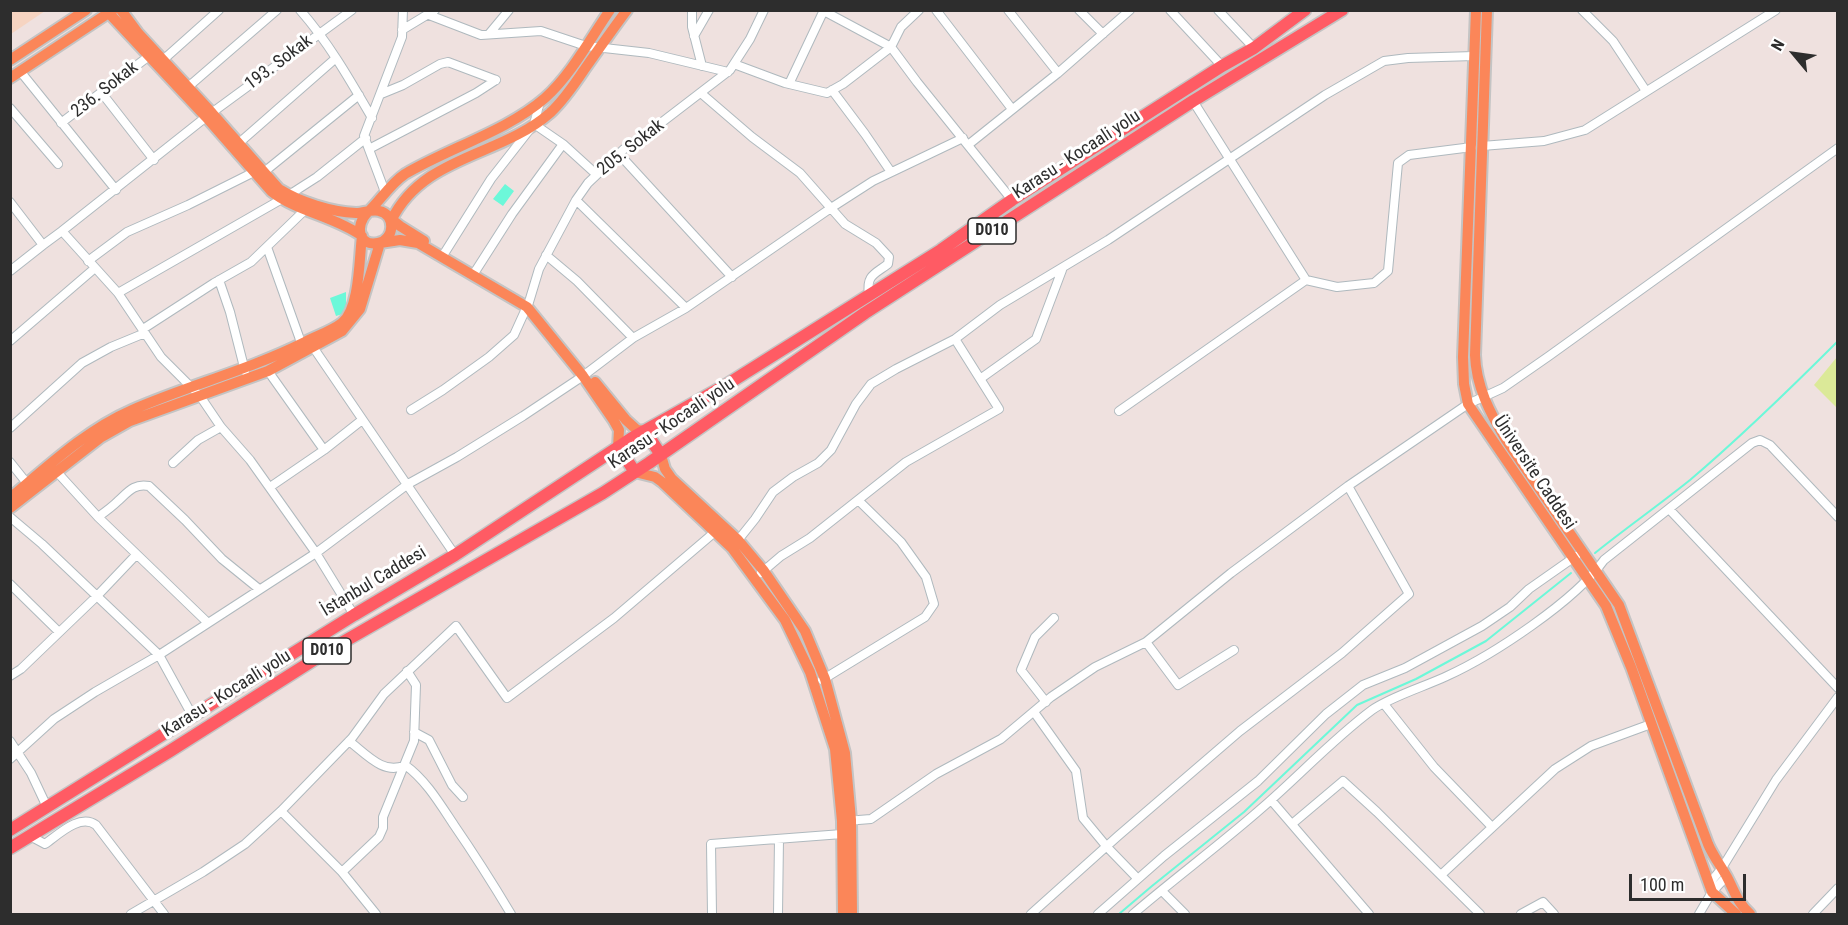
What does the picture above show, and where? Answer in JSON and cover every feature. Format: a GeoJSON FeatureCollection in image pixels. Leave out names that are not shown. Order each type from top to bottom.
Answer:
{"type":"FeatureCollection","features":[{"type":"Feature","properties":{"kind":"highway","name":"Karasu - Kocaali yolu"},"geometry":{"type":"LineString","coordinates":[[632,438],[726,385],[941,250],[1012,200],[1254,48],[1305,10]]}},
{"type":"Feature","properties":{"kind":"highway","name":"Karasu - Kocaali yolu"},"geometry":{"type":"LineString","coordinates":[[10,848],[331,650],[635,472],[865,313],[1193,101],[1342,10]]}},
{"type":"Feature","properties":{"kind":"highway"},"geometry":{"type":"LineString","coordinates":[[645,431],[661,455]]}},
{"type":"Feature","properties":{"kind":"highway","name":"İstanbul Caddesi"},"geometry":{"type":"LineString","coordinates":[[10,830],[192,715],[455,555],[632,438]]}},
{"type":"Feature","properties":{"kind":"highway"},"geometry":{"type":"LineString","coordinates":[[618,447],[635,472]]}},
{"type":"Feature","properties":{"kind":"main road"},"geometry":{"type":"LineString","coordinates":[[10,60],[86,10]]}},
{"type":"Feature","properties":{"kind":"main road"},"geometry":{"type":"LineString","coordinates":[[121,10],[138,33],[188,87],[209,115],[259,172],[285,197],[306,209],[333,219],[370,243],[409,241],[443,254]]}},
{"type":"Feature","properties":{"kind":"main road"},"geometry":{"type":"LineString","coordinates":[[10,508],[30,487],[96,431],[129,411],[190,387],[268,371],[342,323],[351,310],[356,290],[362,236],[360,221],[385,192],[403,176],[525,113],[540,102],[569,70],[610,10]]}},
{"type":"Feature","properties":{"kind":"main road"},"geometry":{"type":"LineString","coordinates":[[10,498],[56,471],[100,438],[130,421],[200,396],[246,374],[270,359],[306,348],[342,331],[360,309],[380,243],[385,241],[391,232],[390,219],[410,191],[437,172],[492,146],[550,113],[627,10]]}},
{"type":"Feature","properties":{"kind":"main road","name":"Üniversite Caddesi"},"geometry":{"type":"LineString","coordinates":[[1476,10],[1474,56],[1477,147],[1463,357],[1464,384],[1468,404],[1606,606],[1617,630],[1710,888],[1736,915]]}},
{"type":"Feature","properties":{"kind":"main road"},"geometry":{"type":"LineString","coordinates":[[1487,10],[1477,147],[1475,355],[1478,382],[1506,440],[1619,605],[1714,859],[1724,872],[1734,894],[1750,915]]}},
{"type":"Feature","properties":{"kind":"main road"},"geometry":{"type":"LineString","coordinates":[[15,74],[109,11],[149,56],[239,143],[259,172]]}},
{"type":"Feature","properties":{"kind":"main road"},"geometry":{"type":"LineString","coordinates":[[285,197],[338,210],[368,213],[378,211],[443,254],[528,304],[626,420],[637,430],[645,431]]}},
{"type":"Feature","properties":{"kind":"main road"},"geometry":{"type":"LineString","coordinates":[[586,374],[619,430],[618,447]]}},
{"type":"Feature","properties":{"kind":"main road"},"geometry":{"type":"LineString","coordinates":[[661,455],[665,469],[672,479],[735,544],[805,631],[825,679],[845,753],[846,820],[852,915]]}},
{"type":"Feature","properties":{"kind":"main road"},"geometry":{"type":"LineString","coordinates":[[635,472],[655,477],[662,482],[716,531],[735,544]]}},
{"type":"Feature","properties":{"kind":"main road"},"geometry":{"type":"LineString","coordinates":[[760,575],[810,672],[835,750],[846,820],[842,834],[843,915]]}},
{"type":"Feature","properties":{"kind":"street"},"geometry":{"type":"LineString","coordinates":[[163,60],[219,10]]}},
{"type":"Feature","properties":{"kind":"street"},"geometry":{"type":"LineString","coordinates":[[188,87],[277,10]]}},
{"type":"Feature","properties":{"kind":"street"},"geometry":{"type":"LineString","coordinates":[[300,10],[320,33],[372,117]]}},
{"type":"Feature","properties":{"kind":"street","name":"193. Sokak"},"geometry":{"type":"LineString","coordinates":[[10,271],[209,115],[352,10]]}},
{"type":"Feature","properties":{"kind":"street"},"geometry":{"type":"LineString","coordinates":[[385,192],[364,136],[402,37],[403,10]]}},
{"type":"Feature","properties":{"kind":"street"},"geometry":{"type":"LineString","coordinates":[[489,34],[509,10]]}},
{"type":"Feature","properties":{"kind":"street"},"geometry":{"type":"LineString","coordinates":[[692,10],[692,27],[702,66]]}},
{"type":"Feature","properties":{"kind":"street"},"geometry":{"type":"LineString","coordinates":[[694,36],[709,10]]}},
{"type":"Feature","properties":{"kind":"street","name":"205. Sokak"},"geometry":{"type":"LineString","coordinates":[[411,410],[489,357],[514,335],[528,304],[538,269],[576,200],[596,174],[618,154],[728,72],[764,10]]}},
{"type":"Feature","properties":{"kind":"street"},"geometry":{"type":"LineString","coordinates":[[734,64],[789,84],[826,93],[843,84],[891,47],[901,27],[919,10]]}},
{"type":"Feature","properties":{"kind":"street"},"geometry":{"type":"LineString","coordinates":[[936,10],[1012,110]]}},
{"type":"Feature","properties":{"kind":"street"},"geometry":{"type":"LineString","coordinates":[[1008,10],[1058,73]]}},
{"type":"Feature","properties":{"kind":"street"},"geometry":{"type":"LineString","coordinates":[[1079,10],[1103,34]]}},
{"type":"Feature","properties":{"kind":"street"},"geometry":{"type":"LineString","coordinates":[[968,145],[1058,73],[1130,10]]}},
{"type":"Feature","properties":{"kind":"street"},"geometry":{"type":"LineString","coordinates":[[1170,10],[1222,66]]}},
{"type":"Feature","properties":{"kind":"street"},"geometry":{"type":"LineString","coordinates":[[1218,10],[1254,48]]}},
{"type":"Feature","properties":{"kind":"street"},"geometry":{"type":"LineString","coordinates":[[1582,10],[1613,41],[1646,91]]}},
{"type":"Feature","properties":{"kind":"street"},"geometry":{"type":"LineString","coordinates":[[1119,411],[1306,280],[1337,286],[1374,283],[1388,272],[1398,163],[1409,155],[1544,141],[1585,130],[1776,10]]}},
{"type":"Feature","properties":{"kind":"street"},"geometry":{"type":"LineString","coordinates":[[789,84],[823,11],[891,47],[1012,200]]}},
{"type":"Feature","properties":{"kind":"street"},"geometry":{"type":"LineString","coordinates":[[402,30],[432,13],[481,35],[541,31],[586,46],[649,53],[728,72]]}},
{"type":"Feature","properties":{"kind":"street","name":"236. Sokak"},"geometry":{"type":"LineString","coordinates":[[61,123],[149,56]]}},
{"type":"Feature","properties":{"kind":"street"},"geometry":{"type":"LineString","coordinates":[[735,544],[773,492],[818,463],[831,450],[856,404],[872,384],[955,339],[999,305],[1062,269],[1325,95],[1384,61],[1474,56]]}},
{"type":"Feature","properties":{"kind":"street"},"geometry":{"type":"LineString","coordinates":[[239,143],[336,58]]}},
{"type":"Feature","properties":{"kind":"street"},"geometry":{"type":"LineString","coordinates":[[369,149],[476,93],[496,80],[448,62],[440,63],[403,85],[381,94]]}},
{"type":"Feature","properties":{"kind":"street"},"geometry":{"type":"LineString","coordinates":[[15,74],[61,123],[116,190]]}},
{"type":"Feature","properties":{"kind":"street"},"geometry":{"type":"LineString","coordinates":[[832,90],[891,172]]}},
{"type":"Feature","properties":{"kind":"street"},"geometry":{"type":"LineString","coordinates":[[100,92],[154,160]]}},
{"type":"Feature","properties":{"kind":"street"},"geometry":{"type":"LineString","coordinates":[[702,93],[752,137],[800,173],[845,224],[860,231],[889,257],[888,264],[871,276],[867,284],[869,294]]}},
{"type":"Feature","properties":{"kind":"street"},"geometry":{"type":"LineString","coordinates":[[88,261],[127,232],[259,172],[359,95]]}},
{"type":"Feature","properties":{"kind":"street"},"geometry":{"type":"LineString","coordinates":[[1193,101],[1306,280]]}},
{"type":"Feature","properties":{"kind":"street"},"geometry":{"type":"LineString","coordinates":[[443,254],[491,179],[534,124],[540,102]]}},
{"type":"Feature","properties":{"kind":"street"},"geometry":{"type":"LineString","coordinates":[[10,108],[58,164]]}},
{"type":"Feature","properties":{"kind":"street"},"geometry":{"type":"LineString","coordinates":[[534,124],[563,144],[596,174]]}},
{"type":"Feature","properties":{"kind":"street"},"geometry":{"type":"LineString","coordinates":[[118,293],[317,177],[366,138]]}},
{"type":"Feature","properties":{"kind":"street"},"geometry":{"type":"LineString","coordinates":[[10,759],[54,719],[94,692],[159,655],[316,553],[408,484],[457,457],[586,374],[633,338],[686,308],[831,208],[873,181],[963,138]]}},
{"type":"Feature","properties":{"kind":"street"},"geometry":{"type":"LineString","coordinates":[[475,272],[512,214],[563,144]]}},
{"type":"Feature","properties":{"kind":"street"},"geometry":{"type":"LineString","coordinates":[[846,820],[871,819],[936,774],[1001,739],[1046,702],[1095,667],[1146,642],[1232,573],[1348,486],[1468,404],[1503,388],[1549,357],[1838,148]]}},
{"type":"Feature","properties":{"kind":"street"},"geometry":{"type":"LineString","coordinates":[[618,154],[732,277]]}},
{"type":"Feature","properties":{"kind":"street"},"geometry":{"type":"LineString","coordinates":[[576,200],[686,308]]}},
{"type":"Feature","properties":{"kind":"street"},"geometry":{"type":"LineString","coordinates":[[11,201],[43,245]]}},
{"type":"Feature","properties":{"kind":"street"},"geometry":{"type":"LineString","coordinates":[[10,428],[82,363],[144,331],[219,280],[251,262],[306,209]]}},
{"type":"Feature","properties":{"kind":"street"},"geometry":{"type":"LineString","coordinates":[[62,231],[118,293],[162,357],[200,396],[221,427],[270,487],[316,553],[354,615]]}},
{"type":"Feature","properties":{"kind":"street"},"geometry":{"type":"LineString","coordinates":[[267,247],[306,348],[362,420],[455,555]]}},
{"type":"Feature","properties":{"kind":"street"},"geometry":{"type":"LineString","coordinates":[[546,255],[577,281],[633,338]]}},
{"type":"Feature","properties":{"kind":"street"},"geometry":{"type":"LineString","coordinates":[[10,341],[95,268]]}},
{"type":"Feature","properties":{"kind":"street"},"geometry":{"type":"LineString","coordinates":[[980,379],[1036,339],[1062,269]]}},
{"type":"Feature","properties":{"kind":"street"},"geometry":{"type":"LineString","coordinates":[[219,280],[246,374]]}},
{"type":"Feature","properties":{"kind":"street"},"geometry":{"type":"LineString","coordinates":[[760,575],[781,556],[810,538],[906,462],[999,409],[955,339]]}},
{"type":"Feature","properties":{"kind":"street"},"geometry":{"type":"LineString","coordinates":[[268,371],[324,450]]}},
{"type":"Feature","properties":{"kind":"street"},"geometry":{"type":"LineString","coordinates":[[270,487],[324,450],[362,420]]}},
{"type":"Feature","properties":{"kind":"street"},"geometry":{"type":"LineString","coordinates":[[173,463],[198,440],[221,427]]}},
{"type":"Feature","properties":{"kind":"street"},"geometry":{"type":"LineString","coordinates":[[1133,915],[1271,800],[1342,733],[1375,708],[1450,675],[1496,649],[1559,604],[1588,580],[1604,560],[1752,443],[1760,440],[1770,445],[1838,518]]}},
{"type":"Feature","properties":{"kind":"street"},"geometry":{"type":"LineString","coordinates":[[10,462],[30,487]]}},
{"type":"Feature","properties":{"kind":"street"},"geometry":{"type":"LineString","coordinates":[[56,471],[98,517],[207,622]]}},
{"type":"Feature","properties":{"kind":"street"},"geometry":{"type":"LineString","coordinates":[[98,517],[130,489],[143,484],[149,486],[222,559],[259,589]]}},
{"type":"Feature","properties":{"kind":"street"},"geometry":{"type":"LineString","coordinates":[[1031,915],[1240,731],[1342,653],[1409,594],[1348,486]]}},
{"type":"Feature","properties":{"kind":"street"},"geometry":{"type":"LineString","coordinates":[[814,685],[925,617],[934,604],[926,577],[901,542],[858,500]]}},
{"type":"Feature","properties":{"kind":"street"},"geometry":{"type":"LineString","coordinates":[[1669,509],[1838,688]]}},
{"type":"Feature","properties":{"kind":"street"},"geometry":{"type":"LineString","coordinates":[[10,517],[42,544],[159,655],[192,715]]}},
{"type":"Feature","properties":{"kind":"street"},"geometry":{"type":"LineString","coordinates":[[131,915],[245,844],[281,811],[349,741],[384,694],[456,626],[507,698],[614,618],[716,531]]}},
{"type":"Feature","properties":{"kind":"street"},"geometry":{"type":"LineString","coordinates":[[1098,915],[1138,879],[1258,781],[1326,714],[1363,685],[1405,668],[1474,630],[1510,607],[1529,589],[1582,551]]}},
{"type":"Feature","properties":{"kind":"street"},"geometry":{"type":"LineString","coordinates":[[10,676],[21,669],[136,555]]}},
{"type":"Feature","properties":{"kind":"street"},"geometry":{"type":"LineString","coordinates":[[10,584],[58,632]]}},
{"type":"Feature","properties":{"kind":"street"},"geometry":{"type":"LineString","coordinates":[[1046,702],[1021,670],[1035,637],[1054,618]]}},
{"type":"Feature","properties":{"kind":"street"},"geometry":{"type":"LineString","coordinates":[[1146,642],[1178,685],[1234,650]]}},
{"type":"Feature","properties":{"kind":"street"},"geometry":{"type":"LineString","coordinates":[[342,872],[379,837],[383,817],[414,741],[416,684],[407,671]]}},
{"type":"Feature","properties":{"kind":"street"},"geometry":{"type":"LineString","coordinates":[[1699,915],[1710,888],[1724,872],[1776,780],[1838,697]]}},
{"type":"Feature","properties":{"kind":"street"},"geometry":{"type":"LineString","coordinates":[[1384,704],[1434,767],[1492,827]]}},
{"type":"Feature","properties":{"kind":"street"},"geometry":{"type":"LineString","coordinates":[[1034,712],[1076,771],[1083,818],[1138,879]]}},
{"type":"Feature","properties":{"kind":"street"},"geometry":{"type":"LineString","coordinates":[[1442,876],[1555,769],[1591,746],[1651,724]]}},
{"type":"Feature","properties":{"kind":"street"},"geometry":{"type":"LineString","coordinates":[[414,732],[429,740],[452,785],[463,797]]}},
{"type":"Feature","properties":{"kind":"street"},"geometry":{"type":"LineString","coordinates":[[10,741],[31,773],[47,807]]}},
{"type":"Feature","properties":{"kind":"street"},"geometry":{"type":"LineString","coordinates":[[349,741],[385,768],[392,770],[405,765]]}},
{"type":"Feature","properties":{"kind":"street"},"geometry":{"type":"LineString","coordinates":[[405,765],[415,772],[435,796],[482,866],[508,913]]}},
{"type":"Feature","properties":{"kind":"street"},"geometry":{"type":"LineString","coordinates":[[1292,824],[1343,781],[1480,915]]}},
{"type":"Feature","properties":{"kind":"street"},"geometry":{"type":"LineString","coordinates":[[1271,800],[1369,915]]}},
{"type":"Feature","properties":{"kind":"street"},"geometry":{"type":"LineString","coordinates":[[281,811],[342,872],[376,915]]}},
{"type":"Feature","properties":{"kind":"street"},"geometry":{"type":"LineString","coordinates":[[30,836],[45,844],[73,825],[90,821],[102,833],[164,915]]}},
{"type":"Feature","properties":{"kind":"street"},"geometry":{"type":"LineString","coordinates":[[712,915],[711,844],[842,834]]}},
{"type":"Feature","properties":{"kind":"street"},"geometry":{"type":"LineString","coordinates":[[778,915],[779,838]]}},
{"type":"Feature","properties":{"kind":"street"},"geometry":{"type":"LineString","coordinates":[[1813,915],[1838,888]]}},
{"type":"Feature","properties":{"kind":"street"},"geometry":{"type":"LineString","coordinates":[[1162,891],[1185,915]]}},
{"type":"Feature","properties":{"kind":"street"},"geometry":{"type":"LineString","coordinates":[[1521,915],[1543,902],[1554,915]]}},
{"type":"Feature","properties":{"kind":"shaded area"},"geometry":{"type":"Polygon","coordinates":[[[505,184],[514,191],[503,206],[493,199],[505,184]]]}},
{"type":"Feature","properties":{"kind":"shaded area"},"geometry":{"type":"Polygon","coordinates":[[[346,292],[346,313],[336,316],[330,298],[346,292]]]}},
{"type":"Feature","properties":{"kind":"shaded area"},"geometry":{"type":"Polygon","coordinates":[[[1837,357],[1837,408],[1814,385],[1837,357]]]}},
{"type":"Feature","properties":{"kind":"sand"},"geometry":{"type":"Polygon","coordinates":[[[11,10],[45,10],[45,11],[11,34],[11,10]]]}},
{"type":"Feature","properties":{"kind":"waterway"},"geometry":{"type":"LineString","coordinates":[[1595,553],[1709,463],[1766,412],[1838,341]]}},
{"type":"Feature","properties":{"kind":"waterway"},"geometry":{"type":"LineString","coordinates":[[1119,914],[1244,812],[1357,705],[1416,679],[1486,641],[1571,573]]}}]}
